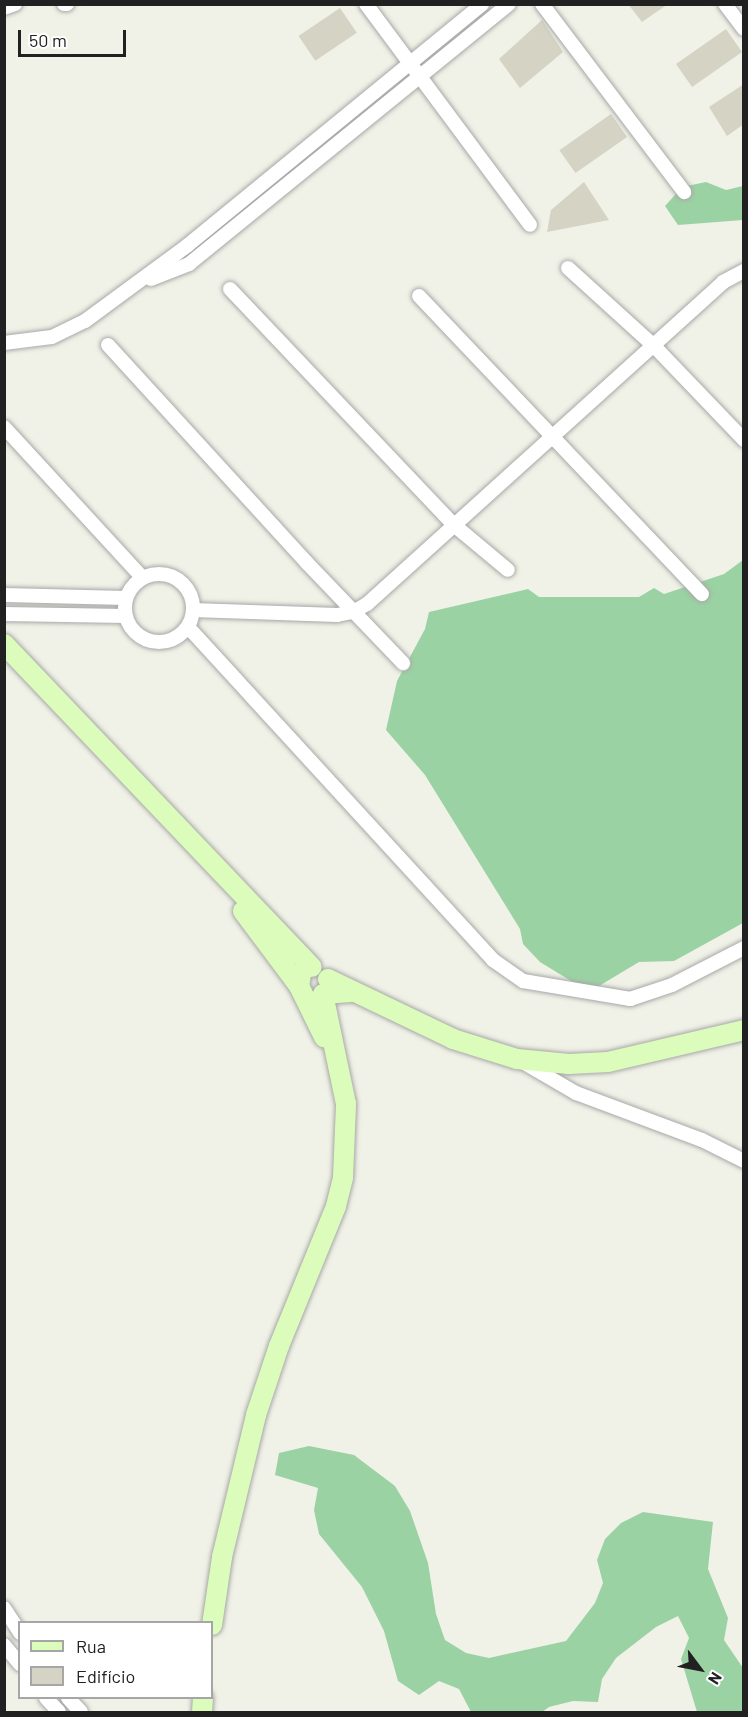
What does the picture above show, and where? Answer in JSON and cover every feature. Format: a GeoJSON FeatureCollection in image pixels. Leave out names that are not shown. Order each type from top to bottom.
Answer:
{"type":"FeatureCollection","features":[{"type":"Feature","properties":{"kind":"street"},"geometry":{"type":"LineString","coordinates":[[4,8],[15,4]]}},
{"type":"Feature","properties":{"kind":"street"},"geometry":{"type":"LineString","coordinates":[[366,4],[530,225]]}},
{"type":"Feature","properties":{"kind":"street"},"geometry":{"type":"LineString","coordinates":[[4,343],[52,337],[72,329],[132,287],[252,194],[409,61],[482,4]]}},
{"type":"Feature","properties":{"kind":"street"},"geometry":{"type":"LineString","coordinates":[[132,287],[189,264],[419,74],[510,4]]}},
{"type":"Feature","properties":{"kind":"street"},"geometry":{"type":"LineString","coordinates":[[542,4],[684,192]]}},
{"type":"Feature","properties":{"kind":"street"},"geometry":{"type":"LineString","coordinates":[[734,10],[744,29]]}},
{"type":"Feature","properties":{"kind":"street"},"geometry":{"type":"LineString","coordinates":[[351,109],[362,123]]}},
{"type":"Feature","properties":{"kind":"street"},"geometry":{"type":"LineString","coordinates":[[324,133],[334,146]]}},
{"type":"Feature","properties":{"kind":"street"},"geometry":{"type":"LineString","coordinates":[[252,194],[261,206]]}},
{"type":"Feature","properties":{"kind":"street"},"geometry":{"type":"LineString","coordinates":[[568,268],[653,345],[744,440]]}},
{"type":"Feature","properties":{"kind":"street"},"geometry":{"type":"LineString","coordinates":[[193,610],[353,612],[391,585],[454,525],[723,282],[744,271]]}},
{"type":"Feature","properties":{"kind":"street"},"geometry":{"type":"LineString","coordinates":[[230,289],[454,525],[508,570]]}},
{"type":"Feature","properties":{"kind":"street"},"geometry":{"type":"LineString","coordinates":[[419,296],[702,594]]}},
{"type":"Feature","properties":{"kind":"street"},"geometry":{"type":"LineString","coordinates":[[108,345],[353,612],[403,663]]}},
{"type":"Feature","properties":{"kind":"street"},"geometry":{"type":"LineString","coordinates":[[4,428],[143,578]]}},
{"type":"Feature","properties":{"kind":"street"},"geometry":{"type":"LineString","coordinates":[[160,574],[177,579],[189,592],[193,610],[188,627],[166,642],[148,641],[133,632],[125,616],[126,598],[143,578],[160,574]]}},
{"type":"Feature","properties":{"kind":"street"},"geometry":{"type":"LineString","coordinates":[[4,595],[83,600],[126,598]]}},
{"type":"Feature","properties":{"kind":"street"},"geometry":{"type":"LineString","coordinates":[[82,616],[83,600]]}},
{"type":"Feature","properties":{"kind":"street"},"geometry":{"type":"LineString","coordinates":[[4,614],[125,616]]}},
{"type":"Feature","properties":{"kind":"street"},"geometry":{"type":"LineString","coordinates":[[188,627],[493,960],[523,981],[630,999],[672,985],[744,948]]}},
{"type":"Feature","properties":{"kind":"street"},"geometry":{"type":"LineString","coordinates":[[4,645],[313,984],[346,1104],[343,1177],[336,1206],[279,1346],[256,1415],[222,1557],[213,1621]]}},
{"type":"Feature","properties":{"kind":"street"},"geometry":{"type":"LineString","coordinates":[[4,662],[313,984],[351,992],[453,1039],[517,1059],[569,1065],[608,1062],[744,1030]]}},
{"type":"Feature","properties":{"kind":"street"},"geometry":{"type":"LineString","coordinates":[[517,1059],[576,1093],[702,1140],[744,1161]]}},
{"type":"Feature","properties":{"kind":"street"},"geometry":{"type":"LineString","coordinates":[[4,1608],[18,1630]]}},
{"type":"Feature","properties":{"kind":"street"},"geometry":{"type":"LineString","coordinates":[[4,1645],[18,1662]]}},
{"type":"Feature","properties":{"kind":"street"},"geometry":{"type":"LineString","coordinates":[[47,1699],[58,1713]]}},
{"type":"Feature","properties":{"kind":"street"},"geometry":{"type":"LineString","coordinates":[[69,1699],[81,1713]]}},
{"type":"Feature","properties":{"kind":"green space"},"geometry":{"type":"Polygon","coordinates":[[[706,182],[726,190],[743,186],[743,220],[678,225],[665,206],[682,187],[706,182]]]}},
{"type":"Feature","properties":{"kind":"green space"},"geometry":{"type":"Polygon","coordinates":[[[743,560],[743,923],[674,961],[639,962],[589,992],[540,962],[523,944],[520,929],[425,775],[386,730],[397,681],[425,629],[429,612],[528,589],[539,597],[639,597],[654,588],[664,594],[724,574],[743,560]]]}},
{"type":"Feature","properties":{"kind":"green space"},"geometry":{"type":"Polygon","coordinates":[[[309,1446],[354,1455],[395,1486],[410,1511],[428,1563],[436,1614],[445,1640],[466,1653],[489,1658],[566,1641],[595,1603],[603,1583],[597,1560],[605,1539],[621,1523],[643,1512],[713,1522],[708,1569],[728,1618],[724,1640],[743,1668],[743,1712],[697,1712],[681,1659],[689,1638],[678,1616],[656,1627],[616,1658],[602,1679],[598,1702],[573,1701],[549,1707],[542,1712],[471,1712],[459,1689],[439,1681],[419,1695],[398,1681],[384,1631],[362,1587],[319,1534],[314,1510],[318,1488],[275,1475],[279,1453],[309,1446]]]}},
{"type":"Feature","properties":{"kind":"building"},"geometry":{"type":"Polygon","coordinates":[[[628,4],[668,4],[642,22],[628,4]]]}},
{"type":"Feature","properties":{"kind":"building"},"geometry":{"type":"Polygon","coordinates":[[[340,8],[357,33],[315,61],[299,36],[340,8]]]}},
{"type":"Feature","properties":{"kind":"building"},"geometry":{"type":"Polygon","coordinates":[[[542,20],[563,52],[520,88],[499,59],[542,20]]]}},
{"type":"Feature","properties":{"kind":"building"},"geometry":{"type":"Polygon","coordinates":[[[726,29],[742,52],[692,87],[676,64],[726,29]]]}},
{"type":"Feature","properties":{"kind":"building"},"geometry":{"type":"Polygon","coordinates":[[[744,84],[744,124],[727,136],[709,107],[744,84]]]}},
{"type":"Feature","properties":{"kind":"building"},"geometry":{"type":"Polygon","coordinates":[[[611,114],[627,137],[575,173],[559,150],[611,114]]]}},
{"type":"Feature","properties":{"kind":"building"},"geometry":{"type":"Polygon","coordinates":[[[584,182],[609,220],[547,232],[551,210],[584,182]]]}}]}
